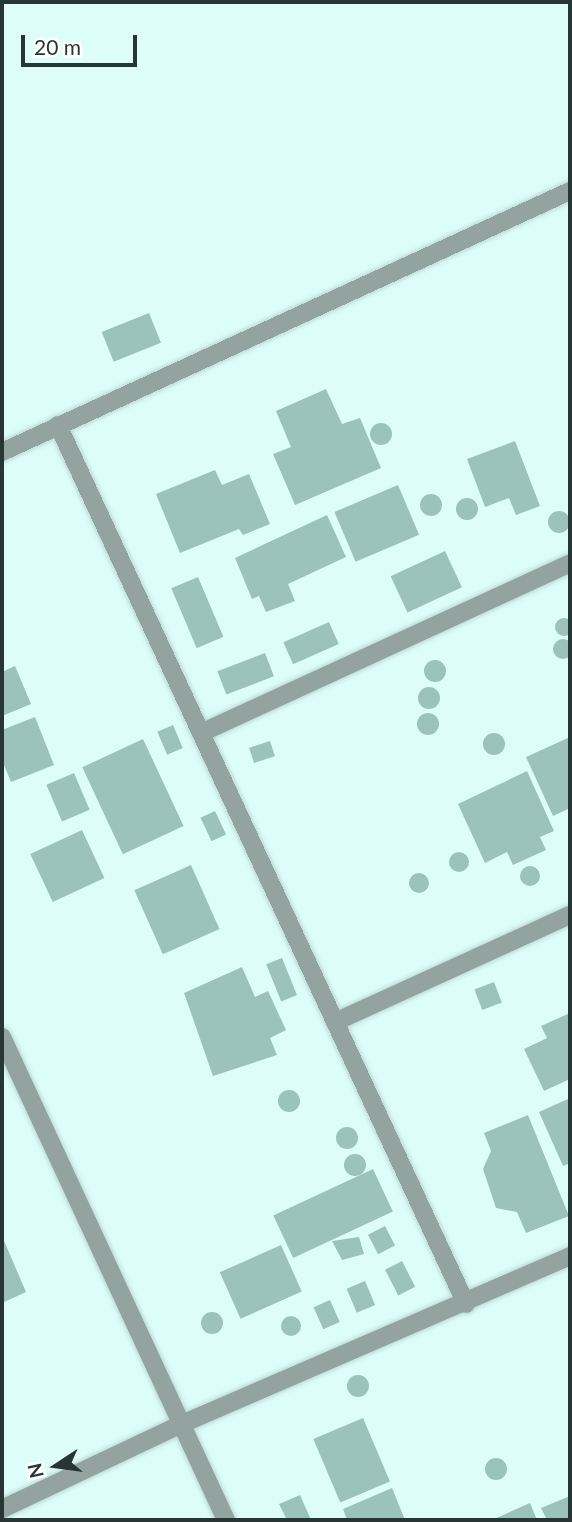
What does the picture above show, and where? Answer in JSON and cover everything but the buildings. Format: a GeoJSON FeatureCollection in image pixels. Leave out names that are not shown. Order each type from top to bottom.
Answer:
{"type":"FeatureCollection","features":[{"type":"Feature","properties":{"kind":"street"},"geometry":{"type":"LineString","coordinates":[[2,452],[570,191]]}},
{"type":"Feature","properties":{"kind":"street"},"geometry":{"type":"LineString","coordinates":[[58,425],[466,1304]]}},
{"type":"Feature","properties":{"kind":"street"},"geometry":{"type":"LineString","coordinates":[[201,733],[570,563]]}},
{"type":"Feature","properties":{"kind":"street"},"geometry":{"type":"LineString","coordinates":[[335,1022],[570,915]]}},
{"type":"Feature","properties":{"kind":"street"},"geometry":{"type":"LineString","coordinates":[[2,1037],[226,1520]]}},
{"type":"Feature","properties":{"kind":"street"},"geometry":{"type":"LineString","coordinates":[[2,1509],[182,1424],[466,1304],[570,1256]]}}]}
